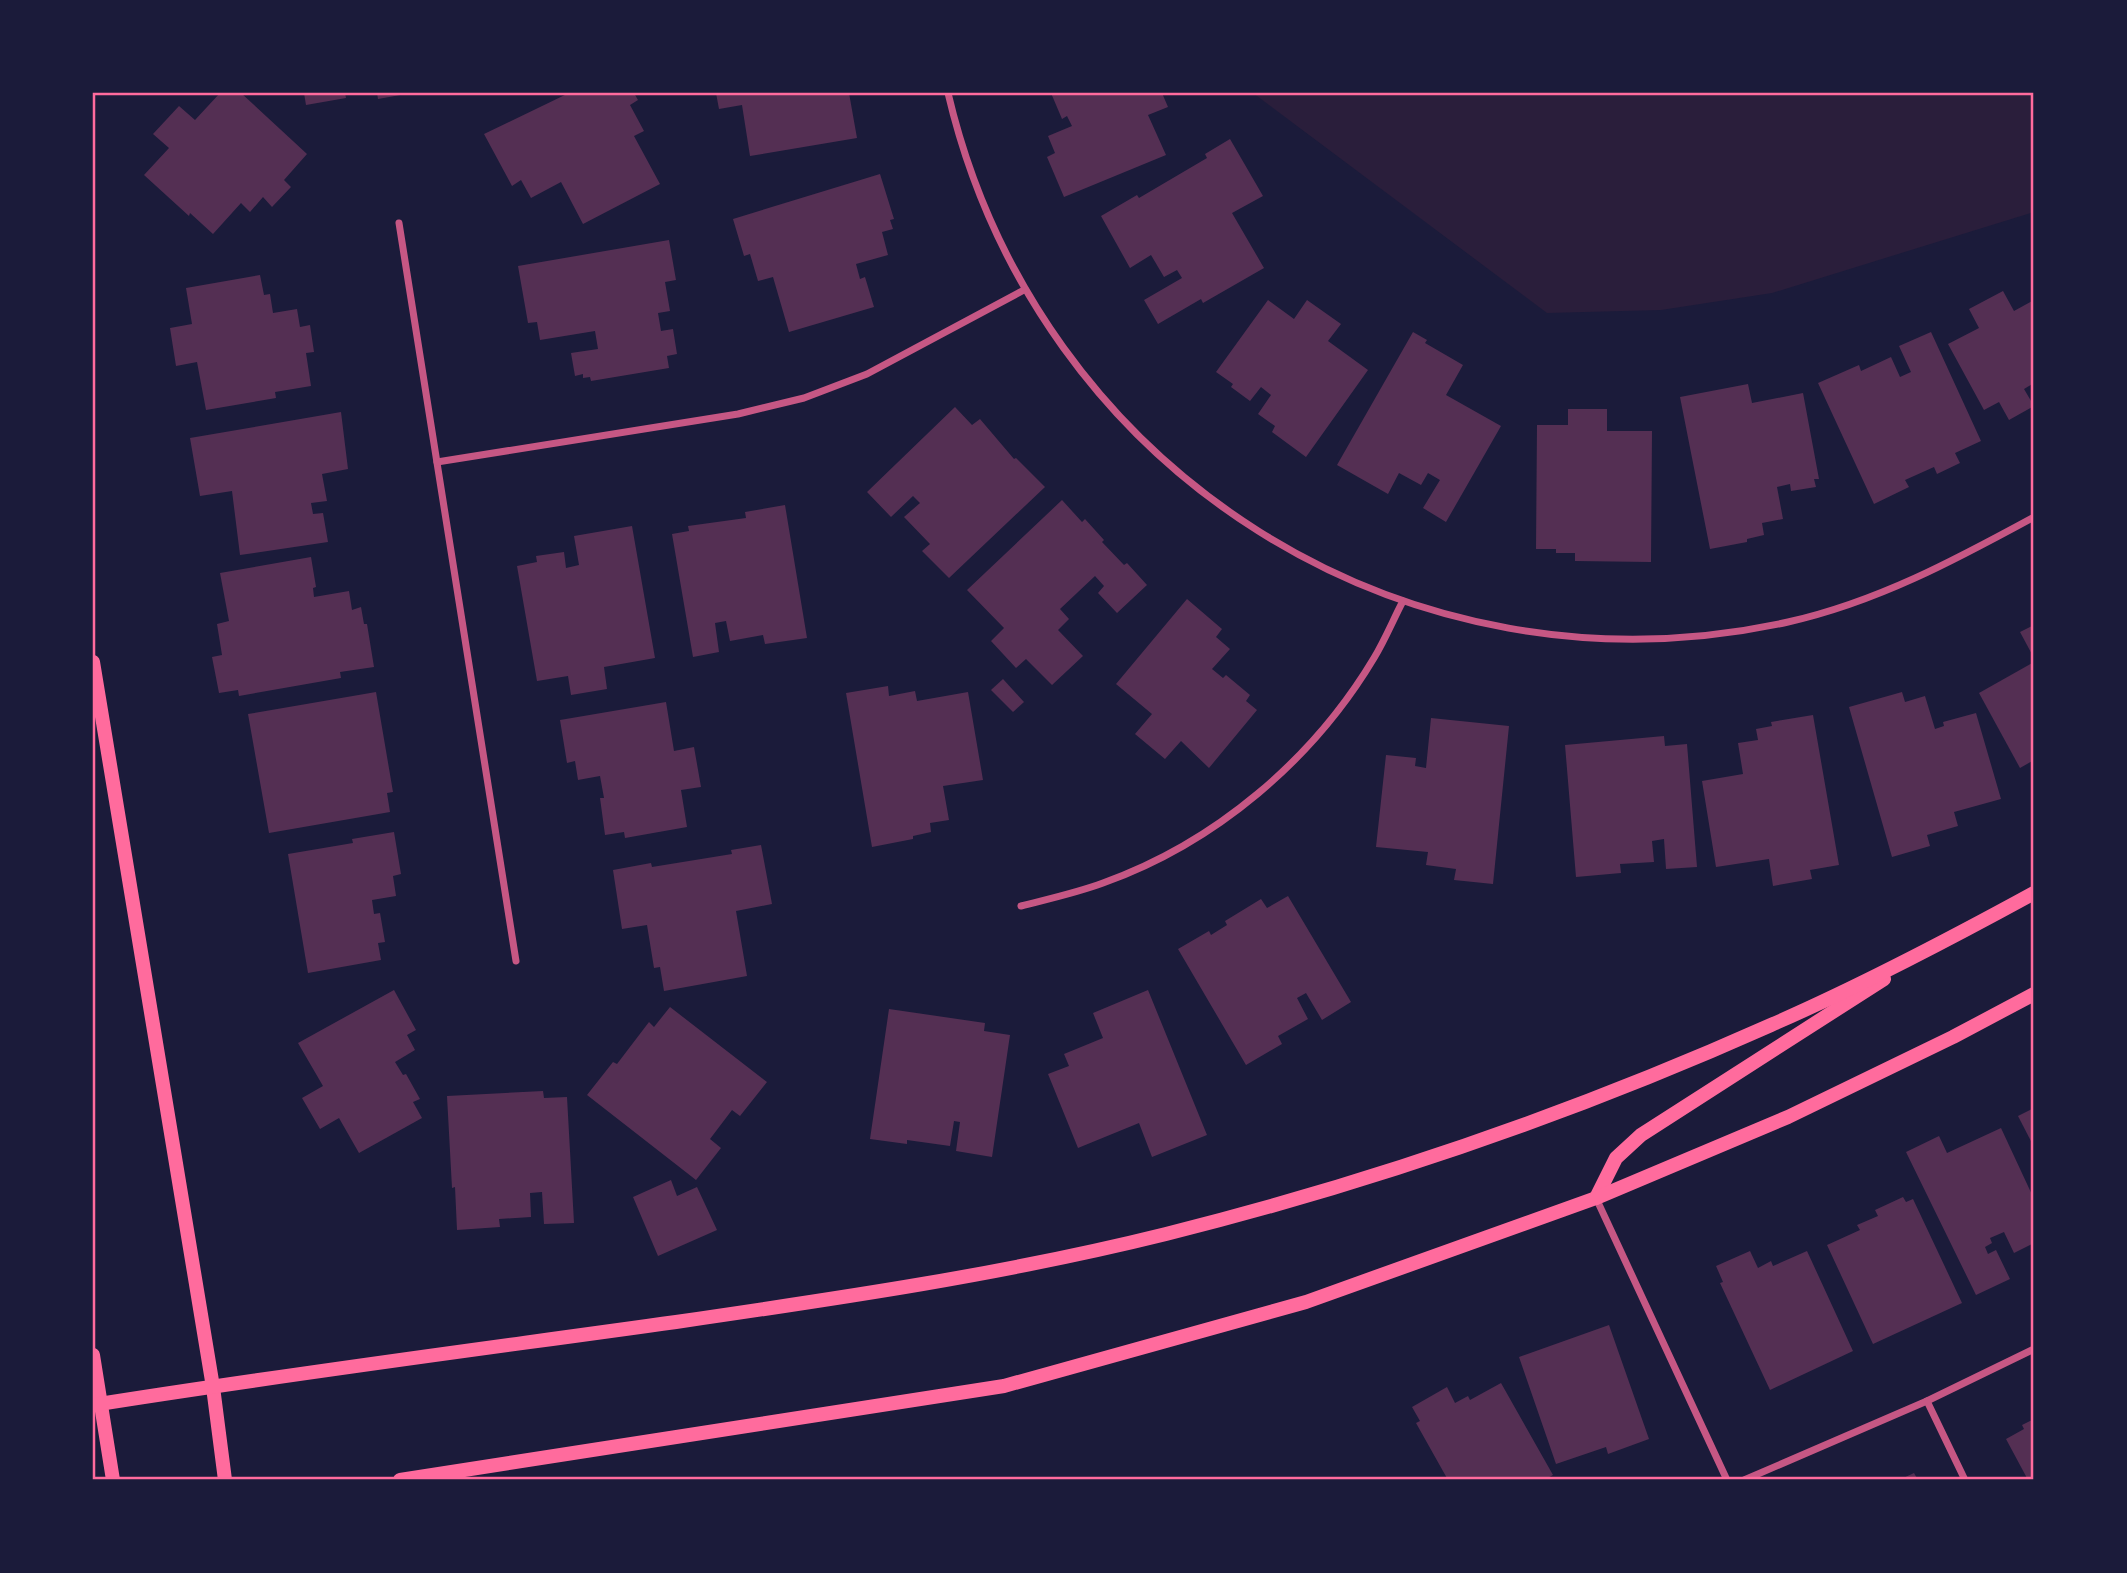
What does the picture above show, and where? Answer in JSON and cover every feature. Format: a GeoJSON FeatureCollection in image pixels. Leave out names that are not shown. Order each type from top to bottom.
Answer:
{"type":"FeatureCollection","features":[{"type":"Feature","properties":{"kind":"main road"},"geometry":{"type":"LineString","coordinates":[[93,662],[213,1387],[225,1480]]}},
{"type":"Feature","properties":{"kind":"main road"},"geometry":{"type":"LineString","coordinates":[[97,1404],[835,1299],[983,1275],[1176,1232],[1294,1200],[1489,1139],[1581,1105],[1773,1025],[1938,945],[2034,893]]}},
{"type":"Feature","properties":{"kind":"main road"},"geometry":{"type":"LineString","coordinates":[[1595,1198],[1616,1158],[1641,1135],[1938,945]]}},
{"type":"Feature","properties":{"kind":"main road"},"geometry":{"type":"LineString","coordinates":[[400,1480],[1004,1386],[1306,1301],[1595,1198],[1788,1117],[1953,1037],[2034,994]]}},
{"type":"Feature","properties":{"kind":"main road"},"geometry":{"type":"LineString","coordinates":[[93,1355],[97,1404],[113,1480]]}},
{"type":"Feature","properties":{"kind":"street"},"geometry":{"type":"LineString","coordinates":[[948,93],[959,138],[987,216],[1024,290],[1079,370],[1127,426],[1190,484],[1260,534],[1314,563],[1403,601],[1498,626],[1570,637],[1644,640],[1717,634],[1789,622],[1860,601],[1928,574],[2034,517]]}},
{"type":"Feature","properties":{"kind":"street"},"geometry":{"type":"LineString","coordinates":[[399,223],[516,961]]}},
{"type":"Feature","properties":{"kind":"street"},"geometry":{"type":"LineString","coordinates":[[437,462],[738,414],[804,398],[867,374],[1024,290]]}},
{"type":"Feature","properties":{"kind":"street"},"geometry":{"type":"LineString","coordinates":[[1021,906],[1103,883],[1170,853],[1233,814],[1282,773],[1332,719],[1374,659],[1403,601]]}},
{"type":"Feature","properties":{"kind":"street"},"geometry":{"type":"LineString","coordinates":[[1595,1198],[1727,1480]]}},
{"type":"Feature","properties":{"kind":"street"},"geometry":{"type":"LineString","coordinates":[[1744,1480],[1927,1401],[2034,1349]]}},
{"type":"Feature","properties":{"kind":"street"},"geometry":{"type":"LineString","coordinates":[[1927,1401],[1965,1480]]}},
{"type":"Feature","properties":{"kind":"shaded area"},"geometry":{"type":"Polygon","coordinates":[[[1253,93],[2034,93],[2034,212],[1772,293],[1661,310],[1547,313],[1253,93]]]}},
{"type":"Feature","properties":{"kind":"building"},"geometry":{"type":"Polygon","coordinates":[[[220,93],[241,93],[307,154],[284,180],[291,187],[272,207],[263,197],[250,212],[241,203],[213,234],[144,175],[169,148],[153,134],[179,106],[195,120],[220,93]]]}},
{"type":"Feature","properties":{"kind":"building"},"geometry":{"type":"Polygon","coordinates":[[[304,93],[345,93],[346,98],[306,105],[304,93]]]}},
{"type":"Feature","properties":{"kind":"building"},"geometry":{"type":"Polygon","coordinates":[[[377,93],[406,93],[406,94],[378,99],[377,93]]]}},
{"type":"Feature","properties":{"kind":"building"},"geometry":{"type":"Polygon","coordinates":[[[569,93],[634,93],[638,100],[630,105],[644,131],[634,136],[660,184],[583,224],[561,182],[531,198],[521,180],[512,186],[484,134],[569,93]]]}},
{"type":"Feature","properties":{"kind":"building"},"geometry":{"type":"Polygon","coordinates":[[[716,93],[849,93],[857,138],[750,156],[742,105],[719,109],[716,93]]]}},
{"type":"Feature","properties":{"kind":"building"},"geometry":{"type":"Polygon","coordinates":[[[1051,93],[1162,93],[1168,107],[1148,115],[1166,155],[1064,197],[1047,157],[1055,153],[1048,136],[1072,126],[1067,116],[1062,119],[1051,93]]]}},
{"type":"Feature","properties":{"kind":"building"},"geometry":{"type":"Polygon","coordinates":[[[1230,139],[1263,196],[1232,213],[1264,268],[1203,303],[1201,299],[1158,324],[1144,300],[1182,278],[1177,270],[1164,277],[1151,255],[1130,268],[1101,216],[1137,195],[1139,198],[1207,158],[1205,154],[1230,139]]]}},
{"type":"Feature","properties":{"kind":"building"},"geometry":{"type":"Polygon","coordinates":[[[880,174],[894,219],[890,220],[893,229],[882,232],[888,255],[856,264],[860,279],[865,277],[874,307],[789,332],[773,277],[758,281],[750,254],[744,256],[733,219],[880,174]]]}},
{"type":"Feature","properties":{"kind":"building"},"geometry":{"type":"Polygon","coordinates":[[[669,240],[676,280],[665,282],[670,311],[658,313],[661,331],[673,329],[677,354],[667,356],[669,368],[591,381],[590,377],[583,378],[583,374],[575,376],[571,353],[598,349],[595,331],[540,340],[537,322],[528,323],[518,266],[669,240]]]}},
{"type":"Feature","properties":{"kind":"building"},"geometry":{"type":"Polygon","coordinates":[[[260,275],[264,295],[270,294],[273,313],[297,309],[300,327],[310,325],[314,352],[306,353],[311,386],[275,392],[276,398],[206,410],[197,362],[176,366],[170,328],[192,324],[186,288],[260,275]]]}},
{"type":"Feature","properties":{"kind":"building"},"geometry":{"type":"Polygon","coordinates":[[[2003,291],[2014,311],[2034,300],[2034,383],[2024,389],[2034,406],[2009,420],[1999,402],[1984,410],[1948,344],[1979,328],[1969,309],[2003,291]]]}},
{"type":"Feature","properties":{"kind":"building"},"geometry":{"type":"Polygon","coordinates":[[[1268,300],[1294,319],[1307,300],[1341,324],[1328,341],[1368,370],[1306,457],[1272,432],[1275,426],[1258,414],[1271,395],[1261,387],[1250,401],[1216,372],[1268,300]]]}},
{"type":"Feature","properties":{"kind":"building"},"geometry":{"type":"Polygon","coordinates":[[[1413,332],[1427,340],[1425,343],[1463,365],[1446,395],[1501,426],[1446,522],[1423,508],[1440,480],[1428,473],[1421,485],[1399,473],[1388,494],[1337,465],[1413,332]]]}},
{"type":"Feature","properties":{"kind":"building"},"geometry":{"type":"Polygon","coordinates":[[[1931,332],[1981,441],[1955,453],[1960,463],[1937,474],[1934,467],[1905,480],[1909,487],[1874,504],[1818,383],[1859,365],[1861,371],[1891,357],[1900,377],[1911,372],[1899,346],[1931,332]]]}},
{"type":"Feature","properties":{"kind":"building"},"geometry":{"type":"Polygon","coordinates":[[[1748,384],[1752,403],[1803,393],[1819,479],[1814,479],[1816,487],[1791,491],[1790,484],[1777,487],[1783,519],[1762,523],[1764,535],[1747,539],[1747,542],[1710,549],[1680,397],[1748,384]]]}},
{"type":"Feature","properties":{"kind":"building"},"geometry":{"type":"Polygon","coordinates":[[[955,407],[972,425],[980,419],[1014,459],[1045,487],[949,578],[922,551],[930,544],[904,517],[920,503],[913,496],[891,517],[867,492],[955,407]]]}},
{"type":"Feature","properties":{"kind":"building"},"geometry":{"type":"Polygon","coordinates":[[[1568,409],[1607,409],[1607,431],[1652,431],[1651,562],[1575,561],[1575,553],[1536,549],[1537,425],[1568,425],[1568,409]]]}},
{"type":"Feature","properties":{"kind":"building"},"geometry":{"type":"Polygon","coordinates":[[[341,412],[348,469],[322,474],[327,501],[311,503],[313,514],[323,513],[328,542],[240,555],[232,491],[200,496],[190,438],[341,412]]]}},
{"type":"Feature","properties":{"kind":"building"},"geometry":{"type":"Polygon","coordinates":[[[1062,500],[1082,522],[1085,519],[1104,540],[1102,542],[1147,585],[1117,613],[1098,593],[1104,586],[1095,576],[1060,609],[1069,619],[1058,630],[1083,656],[1052,685],[1026,659],[1016,668],[991,641],[1004,628],[967,590],[1062,500]]]}},
{"type":"Feature","properties":{"kind":"building"},"geometry":{"type":"Polygon","coordinates":[[[785,505],[807,638],[765,644],[763,635],[730,641],[726,621],[715,623],[719,652],[693,657],[672,534],[689,531],[688,526],[746,518],[745,512],[785,505]]]}},
{"type":"Feature","properties":{"kind":"building"},"geometry":{"type":"Polygon","coordinates":[[[632,526],[655,658],[604,667],[607,689],[571,695],[568,676],[537,681],[517,566],[537,562],[536,556],[564,552],[566,568],[579,565],[574,536],[632,526]]]}},
{"type":"Feature","properties":{"kind":"building"},"geometry":{"type":"Polygon","coordinates":[[[311,557],[316,587],[313,588],[314,597],[349,591],[352,610],[361,607],[364,624],[367,624],[374,667],[340,672],[341,678],[239,696],[238,690],[219,693],[212,657],[222,655],[217,624],[229,621],[220,573],[311,557]]]}},
{"type":"Feature","properties":{"kind":"building"},"geometry":{"type":"Polygon","coordinates":[[[1187,599],[1222,629],[1216,637],[1230,649],[1212,669],[1223,678],[1226,675],[1250,695],[1246,701],[1257,710],[1209,768],[1181,741],[1165,759],[1135,734],[1152,714],[1116,684],[1187,599]]]}},
{"type":"Feature","properties":{"kind":"building"},"geometry":{"type":"Polygon","coordinates":[[[2034,625],[2034,658],[2020,632],[2034,625]]]}},
{"type":"Feature","properties":{"kind":"building"},"geometry":{"type":"Polygon","coordinates":[[[2034,662],[2034,760],[2020,768],[1979,693],[2034,662]]]}},
{"type":"Feature","properties":{"kind":"building"},"geometry":{"type":"Polygon","coordinates":[[[1003,679],[1024,702],[1013,712],[991,690],[1003,679]]]}},
{"type":"Feature","properties":{"kind":"building"},"geometry":{"type":"Polygon","coordinates":[[[888,686],[889,696],[915,691],[917,701],[968,692],[983,780],[943,786],[949,820],[930,823],[931,832],[913,836],[913,839],[872,847],[846,693],[888,686]]]}},
{"type":"Feature","properties":{"kind":"building"},"geometry":{"type":"Polygon","coordinates":[[[376,692],[393,792],[387,793],[390,812],[269,833],[248,714],[376,692]]]}},
{"type":"Feature","properties":{"kind":"building"},"geometry":{"type":"Polygon","coordinates":[[[1902,692],[1905,702],[1925,696],[1935,729],[1944,726],[1943,722],[1976,713],[2001,799],[1954,812],[1958,826],[1927,835],[1930,846],[1892,857],[1849,707],[1902,692]]]}},
{"type":"Feature","properties":{"kind":"building"},"geometry":{"type":"Polygon","coordinates":[[[666,702],[674,751],[694,747],[701,787],[681,790],[687,827],[625,838],[624,832],[605,835],[600,798],[604,798],[600,776],[578,780],[575,761],[567,763],[560,720],[666,702]]]}},
{"type":"Feature","properties":{"kind":"building"},"geometry":{"type":"Polygon","coordinates":[[[1813,715],[1839,865],[1810,870],[1812,879],[1773,886],[1769,859],[1716,867],[1702,781],[1743,774],[1738,743],[1758,740],[1756,729],[1772,726],[1771,722],[1813,715]]]}},
{"type":"Feature","properties":{"kind":"building"},"geometry":{"type":"Polygon","coordinates":[[[1431,718],[1509,726],[1493,884],[1454,880],[1456,869],[1426,865],[1428,852],[1376,847],[1386,755],[1416,758],[1415,766],[1426,768],[1431,718]]]}},
{"type":"Feature","properties":{"kind":"building"},"geometry":{"type":"Polygon","coordinates":[[[1664,736],[1665,746],[1687,744],[1697,867],[1666,869],[1664,839],[1652,841],[1654,862],[1620,864],[1621,873],[1576,877],[1565,745],[1664,736]]]}},
{"type":"Feature","properties":{"kind":"building"},"geometry":{"type":"Polygon","coordinates":[[[394,832],[401,874],[393,876],[396,896],[372,900],[374,914],[380,913],[385,942],[378,943],[381,960],[308,973],[288,854],[353,843],[352,839],[394,832]]]}},
{"type":"Feature","properties":{"kind":"building"},"geometry":{"type":"Polygon","coordinates":[[[761,845],[772,904],[736,911],[747,976],[664,991],[660,967],[654,968],[647,925],[622,929],[613,870],[651,863],[652,867],[732,854],[731,850],[761,845]]]}},
{"type":"Feature","properties":{"kind":"building"},"geometry":{"type":"Polygon","coordinates":[[[1288,896],[1351,1002],[1322,1020],[1306,993],[1297,998],[1308,1019],[1278,1036],[1282,1044],[1246,1065],[1178,949],[1209,931],[1211,935],[1227,925],[1225,921],[1261,899],[1267,908],[1288,896]]]}},
{"type":"Feature","properties":{"kind":"building"},"geometry":{"type":"Polygon","coordinates":[[[394,990],[416,1030],[407,1035],[415,1050],[395,1062],[403,1075],[406,1074],[420,1099],[413,1102],[422,1118],[359,1153],[339,1118],[320,1129],[302,1098],[323,1086],[298,1043],[394,990]]]}},
{"type":"Feature","properties":{"kind":"building"},"geometry":{"type":"Polygon","coordinates":[[[1148,990],[1207,1135],[1152,1157],[1139,1123],[1078,1148],[1048,1074],[1069,1066],[1064,1054],[1103,1038],[1093,1013],[1148,990]]]}},
{"type":"Feature","properties":{"kind":"building"},"geometry":{"type":"Polygon","coordinates":[[[670,1007],[767,1082],[740,1116],[732,1110],[710,1139],[721,1148],[696,1180],[587,1095],[613,1062],[617,1064],[649,1022],[654,1027],[670,1007]]]}},
{"type":"Feature","properties":{"kind":"building"},"geometry":{"type":"Polygon","coordinates":[[[889,1009],[985,1023],[984,1031],[1010,1035],[992,1157],[956,1151],[960,1122],[954,1121],[950,1146],[907,1140],[907,1144],[870,1139],[889,1009]]]}},
{"type":"Feature","properties":{"kind":"building"},"geometry":{"type":"Polygon","coordinates":[[[543,1091],[544,1098],[567,1097],[574,1223],[544,1224],[542,1192],[530,1193],[531,1217],[499,1219],[500,1227],[457,1230],[447,1096],[543,1091]]]}},
{"type":"Feature","properties":{"kind":"building"},"geometry":{"type":"Polygon","coordinates":[[[2034,1108],[2034,1147],[2018,1116],[2034,1108]]]}},
{"type":"Feature","properties":{"kind":"building"},"geometry":{"type":"Polygon","coordinates":[[[2001,1128],[2034,1199],[2034,1243],[2014,1253],[2004,1232],[1990,1238],[1992,1243],[1985,1247],[1988,1254],[1996,1250],[2010,1279],[1976,1295],[1906,1152],[1939,1136],[1947,1153],[2001,1128]]]}},
{"type":"Feature","properties":{"kind":"building"},"geometry":{"type":"Polygon","coordinates":[[[671,1180],[677,1196],[697,1187],[717,1230],[658,1256],[633,1197],[671,1180]]]}},
{"type":"Feature","properties":{"kind":"building"},"geometry":{"type":"Polygon","coordinates":[[[1903,1197],[1906,1202],[1913,1199],[1962,1303],[1873,1344],[1827,1245],[1860,1230],[1857,1225],[1878,1216],[1875,1210],[1903,1197]]]}},
{"type":"Feature","properties":{"kind":"building"},"geometry":{"type":"Polygon","coordinates":[[[1750,1251],[1758,1268],[1771,1261],[1773,1266],[1807,1251],[1853,1351],[1770,1390],[1720,1283],[1723,1282],[1716,1266],[1750,1251]]]}},
{"type":"Feature","properties":{"kind":"building"},"geometry":{"type":"Polygon","coordinates":[[[1609,1325],[1649,1439],[1608,1454],[1606,1447],[1556,1464],[1519,1357],[1609,1325]]]}},
{"type":"Feature","properties":{"kind":"building"},"geometry":{"type":"Polygon","coordinates":[[[1501,1383],[1553,1475],[1544,1480],[1448,1480],[1416,1423],[1420,1421],[1412,1407],[1447,1387],[1455,1403],[1468,1396],[1470,1400],[1501,1383]]]}},
{"type":"Feature","properties":{"kind":"building"},"geometry":{"type":"Polygon","coordinates":[[[2034,1419],[2034,1480],[2028,1480],[2006,1439],[2024,1429],[2022,1425],[2034,1419]]]}},
{"type":"Feature","properties":{"kind":"building"},"geometry":{"type":"Polygon","coordinates":[[[1914,1473],[1918,1480],[1899,1480],[1914,1473]]]}}]}
